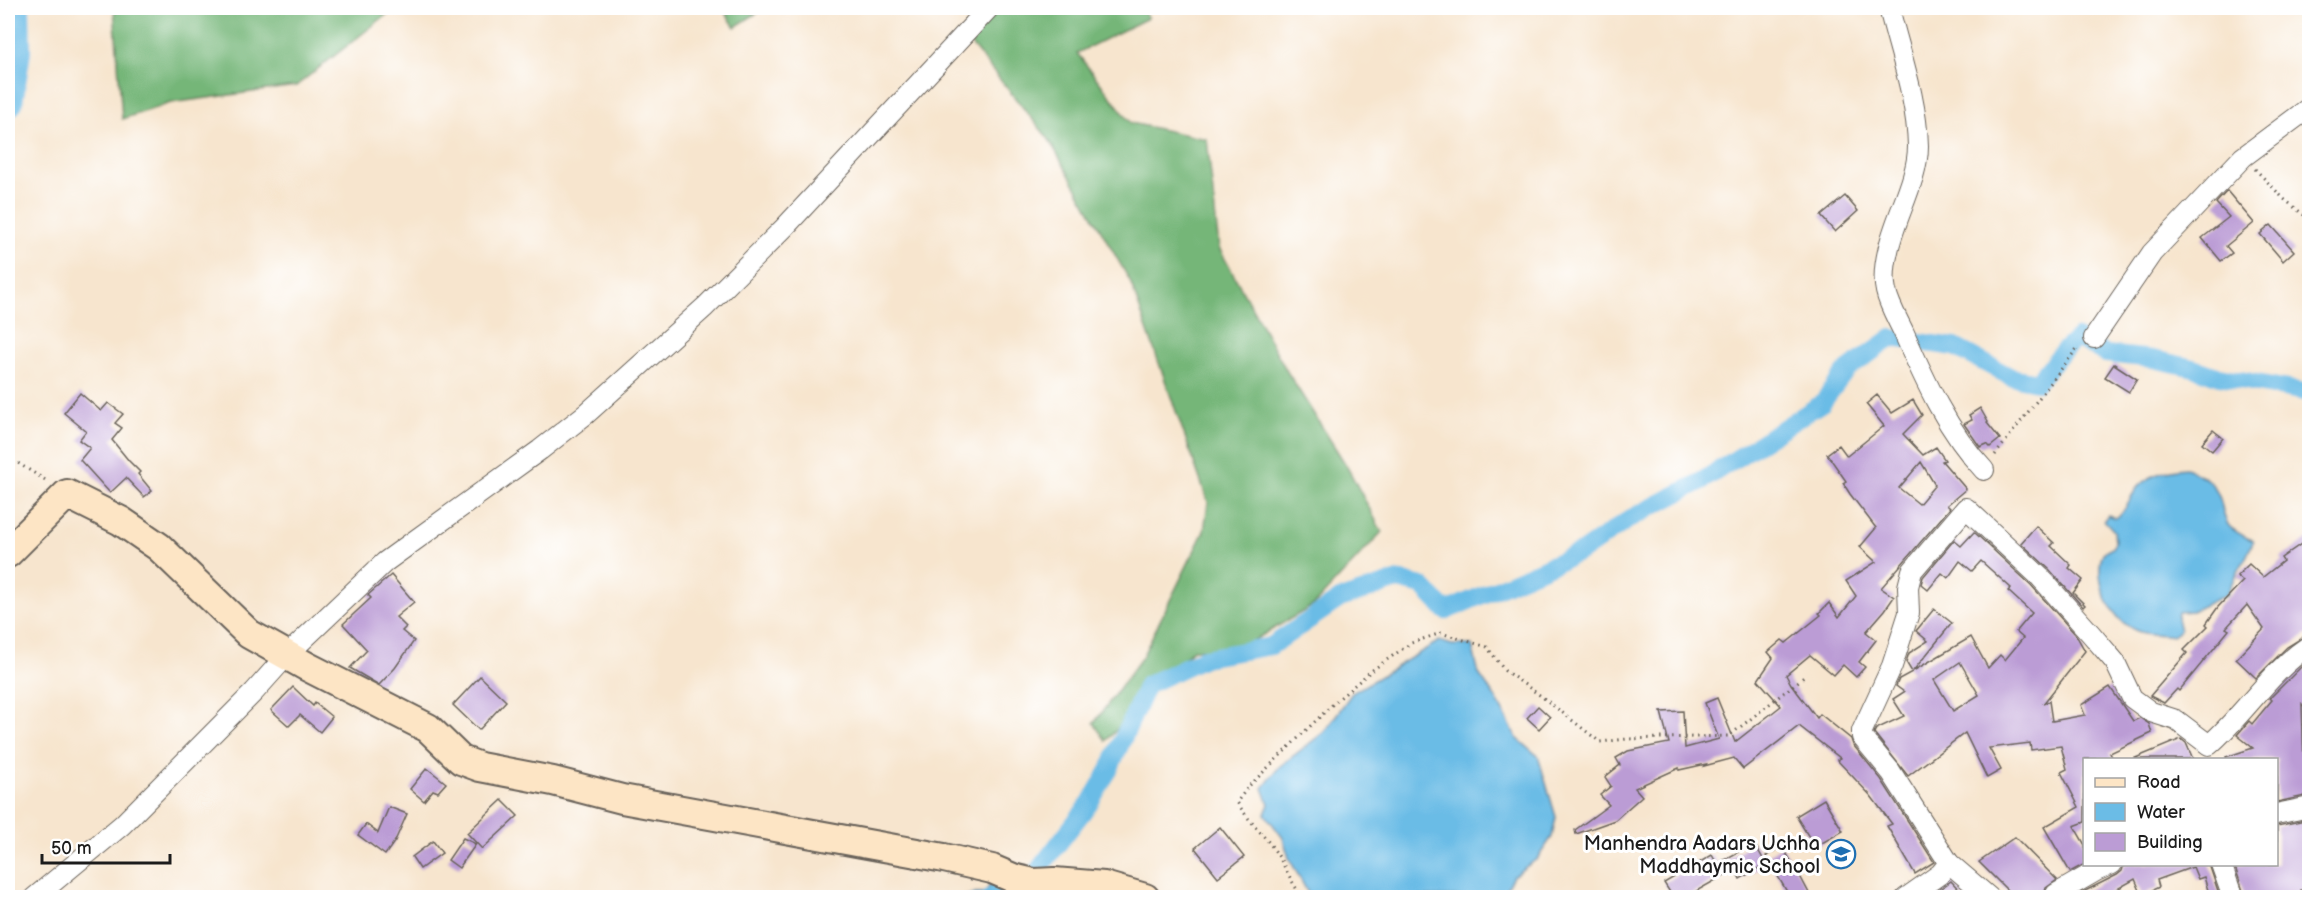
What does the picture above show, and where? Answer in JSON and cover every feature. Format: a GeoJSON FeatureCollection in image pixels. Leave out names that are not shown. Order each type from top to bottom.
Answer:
{"type":"FeatureCollection","features":[{"type":"Feature","properties":{"kind":"street"},"geometry":{"type":"LineString","coordinates":[[34,897],[122,825],[254,692],[288,654],[385,562],[586,414],[705,307],[784,228],[989,8]]}},
{"type":"Feature","properties":{"kind":"street"},"geometry":{"type":"LineString","coordinates":[[1889,8],[1911,96],[1918,148],[1888,251],[1884,274],[1886,292],[1916,361],[1953,431],[1967,452],[1984,470]]}},
{"type":"Feature","properties":{"kind":"street"},"geometry":{"type":"LineString","coordinates":[[2087,341],[2152,253],[2243,157],[2310,107]]}},
{"type":"Feature","properties":{"kind":"street"},"geometry":{"type":"LineString","coordinates":[[8,553],[67,494],[120,521],[159,547],[249,634],[306,666],[428,728],[456,757],[480,767],[554,781],[622,799],[944,858],[992,869],[1013,879],[1034,883],[1054,882],[1104,886],[1145,897]]}},
{"type":"Feature","properties":{"kind":"street"},"geometry":{"type":"LineString","coordinates":[[1990,897],[1949,863],[1891,772],[1862,737],[1862,731],[1892,666],[1909,613],[1908,586],[1912,571],[1966,508],[2040,577],[2091,634],[2115,662],[2132,698],[2151,712],[2176,720],[2209,745],[2225,731],[2262,686],[2297,653],[2310,645]]}},
{"type":"Feature","properties":{"kind":"street"},"geometry":{"type":"LineString","coordinates":[[2278,814],[2310,807]]}},
{"type":"Feature","properties":{"kind":"street"},"geometry":{"type":"LineString","coordinates":[[1906,897],[1940,874],[1949,863]]}},
{"type":"Feature","properties":{"kind":"street"},"geometry":{"type":"LineString","coordinates":[[2054,897],[2108,866]]}},
{"type":"Feature","properties":{"kind":"street"},"geometry":{"type":"LineString","coordinates":[[2222,866],[2233,897]]}},
{"type":"Feature","properties":{"kind":"path"},"geometry":{"type":"LineString","coordinates":[[2243,157],[2284,199],[2310,220]]}},
{"type":"Feature","properties":{"kind":"path"},"geometry":{"type":"LineString","coordinates":[[1984,470],[2087,341]]}},
{"type":"Feature","properties":{"kind":"path"},"geometry":{"type":"LineString","coordinates":[[8,457],[67,494]]}},
{"type":"Feature","properties":{"kind":"path"},"geometry":{"type":"LineString","coordinates":[[1304,897],[1294,887],[1276,853],[1246,818],[1237,802],[1256,780],[1335,702],[1371,671],[1411,644],[1441,633],[1487,647],[1505,671],[1600,742],[1729,736],[1805,676]]}},
{"type":"Feature","properties":{"kind":"green space"},"geometry":{"type":"Polygon","coordinates":[[[114,8],[395,8],[296,86],[171,103],[122,119],[114,8]]]}},
{"type":"Feature","properties":{"kind":"green space"},"geometry":{"type":"Polygon","coordinates":[[[722,8],[765,8],[735,27],[722,8]]]}},
{"type":"Feature","properties":{"kind":"green space"},"geometry":{"type":"Polygon","coordinates":[[[997,8],[1142,8],[1148,18],[1077,53],[1131,123],[1207,139],[1219,248],[1288,373],[1346,465],[1382,532],[1314,605],[1234,652],[1193,649],[1106,741],[1094,723],[1142,657],[1204,531],[1208,502],[1130,281],[1048,138],[969,42],[997,8]]]}},
{"type":"Feature","properties":{"kind":"water"},"geometry":{"type":"Polygon","coordinates":[[[2186,468],[2211,483],[2218,493],[2229,526],[2253,541],[2226,595],[2192,611],[2178,612],[2180,631],[2173,636],[2140,632],[2120,620],[2106,599],[2102,587],[2100,564],[2103,553],[2112,548],[2115,542],[2114,531],[2104,520],[2108,515],[2116,518],[2144,481],[2165,472],[2186,468]]]}},
{"type":"Feature","properties":{"kind":"water"},"geometry":{"type":"Polygon","coordinates":[[[1439,641],[1452,645],[1472,645],[1479,674],[1495,697],[1517,738],[1538,756],[1556,817],[1552,837],[1537,859],[1513,876],[1502,897],[1310,897],[1289,858],[1283,838],[1265,814],[1269,804],[1263,788],[1279,767],[1324,732],[1352,693],[1439,641]]]}},
{"type":"Feature","properties":{"kind":"water"},"geometry":{"type":"Polygon","coordinates":[[[992,878],[1081,898],[961,898],[986,893],[992,878]]]}},
{"type":"Feature","properties":{"kind":"building"},"geometry":{"type":"Polygon","coordinates":[[[2227,191],[2254,223],[2226,246],[2232,253],[2221,261],[2202,238],[2229,217],[2216,203],[2227,191]]]}},
{"type":"Feature","properties":{"kind":"building"},"geometry":{"type":"Polygon","coordinates":[[[1845,196],[1858,211],[1835,232],[1821,216],[1845,196]]]}},
{"type":"Feature","properties":{"kind":"building"},"geometry":{"type":"Polygon","coordinates":[[[2271,225],[2294,251],[2283,261],[2260,234],[2271,225]]]}},
{"type":"Feature","properties":{"kind":"building"},"geometry":{"type":"Polygon","coordinates":[[[2114,364],[2137,379],[2129,392],[2105,377],[2114,364]]]}},
{"type":"Feature","properties":{"kind":"building"},"geometry":{"type":"Polygon","coordinates":[[[80,393],[101,411],[108,403],[123,414],[115,423],[122,428],[112,440],[140,472],[138,474],[152,491],[144,497],[126,478],[110,493],[80,460],[90,448],[79,440],[86,431],[64,413],[80,393]]]}},
{"type":"Feature","properties":{"kind":"building"},"geometry":{"type":"Polygon","coordinates":[[[1877,395],[1892,413],[1913,400],[1922,415],[1903,434],[1923,455],[1936,447],[1945,460],[1942,461],[1966,489],[1947,505],[1950,508],[1881,588],[1894,597],[1866,632],[1876,640],[1859,662],[1865,667],[1856,677],[1843,665],[1834,675],[1810,655],[1786,675],[1817,718],[1820,714],[1851,739],[1853,745],[1881,779],[1934,862],[1915,874],[1887,826],[1892,824],[1871,796],[1837,760],[1840,758],[1799,726],[1743,769],[1734,758],[1704,766],[1706,764],[1679,770],[1679,768],[1635,788],[1642,796],[1615,820],[1576,834],[1575,830],[1609,805],[1600,795],[1611,786],[1605,777],[1620,765],[1616,758],[1628,751],[1669,743],[1661,712],[1683,711],[1685,748],[1719,739],[1705,703],[1717,698],[1735,742],[1781,706],[1758,680],[1773,658],[1768,652],[1782,640],[1786,643],[1821,615],[1819,613],[1829,603],[1839,617],[1856,596],[1846,581],[1876,562],[1860,547],[1876,528],[1850,494],[1843,483],[1846,481],[1827,454],[1839,445],[1847,456],[1884,426],[1866,404],[1877,395]],[[1921,462],[1899,488],[1919,504],[1935,485],[1921,462]]]}},
{"type":"Feature","properties":{"kind":"building"},"geometry":{"type":"Polygon","coordinates":[[[1980,408],[1987,423],[2000,439],[1990,447],[1987,444],[1980,447],[1964,424],[1972,420],[1969,415],[1980,408]]]}},
{"type":"Feature","properties":{"kind":"building"},"geometry":{"type":"Polygon","coordinates":[[[2213,430],[2223,438],[2212,451],[2202,443],[2213,430]]]}},
{"type":"Feature","properties":{"kind":"building"},"geometry":{"type":"Polygon","coordinates":[[[2036,526],[2054,543],[2051,546],[2071,565],[2069,568],[2083,580],[2073,593],[2085,605],[2083,607],[2049,569],[2021,543],[2036,526]]]}},
{"type":"Feature","properties":{"kind":"building"},"geometry":{"type":"Polygon","coordinates":[[[1974,532],[2031,585],[2076,635],[2085,651],[2043,704],[2049,701],[2052,721],[2085,715],[2081,705],[2110,687],[2133,721],[2140,718],[2149,724],[2152,733],[2110,753],[2112,758],[2083,758],[2083,823],[2074,826],[2083,842],[2083,865],[2070,872],[2044,827],[2079,807],[2061,772],[2067,769],[2061,746],[2031,750],[2030,743],[1989,748],[2001,770],[1987,778],[1965,733],[1908,776],[1874,733],[1876,729],[1904,716],[1893,699],[1904,692],[1896,686],[1899,679],[1912,672],[1906,662],[1909,653],[1928,641],[1916,631],[1934,609],[1952,623],[1913,671],[1971,637],[1988,668],[2000,655],[2005,660],[2023,638],[2016,632],[2032,613],[2008,591],[2011,588],[1981,561],[1972,571],[1960,561],[1948,578],[1942,573],[1928,590],[1921,584],[1923,577],[1954,540],[1961,546],[1974,532]],[[1960,662],[1934,680],[1953,711],[1979,695],[1960,662]]]}},
{"type":"Feature","properties":{"kind":"building"},"geometry":{"type":"Polygon","coordinates":[[[2310,538],[2310,633],[2287,647],[2256,678],[2236,659],[2264,629],[2247,605],[2226,628],[2229,630],[2179,691],[2177,689],[2164,703],[2150,696],[2187,653],[2184,650],[2208,626],[2206,624],[2218,607],[2243,581],[2237,576],[2249,564],[2263,577],[2283,561],[2281,558],[2310,538]]]}},
{"type":"Feature","properties":{"kind":"building"},"geometry":{"type":"Polygon","coordinates":[[[391,575],[414,602],[396,617],[406,627],[402,631],[414,641],[395,668],[379,685],[350,668],[367,650],[343,624],[371,598],[368,595],[391,575]]]}},
{"type":"Feature","properties":{"kind":"building"},"geometry":{"type":"Polygon","coordinates":[[[2302,666],[2310,675],[2310,714],[2302,704],[2304,766],[2310,764],[2310,795],[2278,802],[2278,758],[2226,757],[2253,748],[2237,735],[2249,721],[2252,724],[2272,700],[2270,698],[2302,666]]]}},
{"type":"Feature","properties":{"kind":"building"},"geometry":{"type":"Polygon","coordinates":[[[480,676],[506,701],[479,730],[453,705],[480,676]]]}},
{"type":"Feature","properties":{"kind":"building"},"geometry":{"type":"Polygon","coordinates":[[[293,687],[313,706],[315,703],[332,717],[320,732],[300,715],[289,726],[271,710],[293,687]]]}},
{"type":"Feature","properties":{"kind":"building"},"geometry":{"type":"Polygon","coordinates":[[[1538,706],[1550,717],[1539,729],[1527,718],[1538,706]]]}},
{"type":"Feature","properties":{"kind":"building"},"geometry":{"type":"Polygon","coordinates":[[[2181,739],[2186,743],[2193,758],[2135,758],[2181,739]]]}},
{"type":"Feature","properties":{"kind":"building"},"geometry":{"type":"Polygon","coordinates":[[[427,768],[446,783],[438,792],[433,790],[424,801],[410,789],[427,768]]]}},
{"type":"Feature","properties":{"kind":"building"},"geometry":{"type":"Polygon","coordinates":[[[1824,799],[1843,831],[1815,847],[1796,816],[1824,799]]]}},
{"type":"Feature","properties":{"kind":"building"},"geometry":{"type":"Polygon","coordinates":[[[502,800],[518,816],[482,849],[467,833],[502,800]]]}},
{"type":"Feature","properties":{"kind":"building"},"geometry":{"type":"Polygon","coordinates":[[[389,807],[407,814],[395,841],[385,855],[358,835],[366,824],[378,833],[389,807]]]}},
{"type":"Feature","properties":{"kind":"building"},"geometry":{"type":"Polygon","coordinates":[[[2310,819],[2310,888],[2301,890],[2304,897],[2245,897],[2235,866],[2278,866],[2278,826],[2310,819]]]}},
{"type":"Feature","properties":{"kind":"building"},"geometry":{"type":"Polygon","coordinates":[[[1220,827],[1244,857],[1218,877],[1195,848],[1220,827]]]}},
{"type":"Feature","properties":{"kind":"building"},"geometry":{"type":"Polygon","coordinates":[[[2015,837],[2057,880],[2046,888],[2042,897],[2014,897],[1979,862],[2015,837]]]}},
{"type":"Feature","properties":{"kind":"building"},"geometry":{"type":"Polygon","coordinates":[[[463,838],[476,844],[459,868],[448,860],[463,838]]]}},
{"type":"Feature","properties":{"kind":"building"},"geometry":{"type":"Polygon","coordinates":[[[433,841],[442,853],[420,869],[412,857],[433,841]]]}},
{"type":"Feature","properties":{"kind":"building"},"geometry":{"type":"Polygon","coordinates":[[[1754,843],[1766,864],[1740,879],[1735,869],[1686,897],[1673,897],[1664,883],[1712,855],[1717,864],[1754,843]]]}},
{"type":"Feature","properties":{"kind":"building"},"geometry":{"type":"Polygon","coordinates":[[[1782,846],[1811,897],[1790,897],[1766,856],[1782,846]]]}},
{"type":"Feature","properties":{"kind":"building"},"geometry":{"type":"Polygon","coordinates":[[[2123,866],[2210,866],[2220,897],[2210,897],[2204,877],[2198,879],[2193,867],[2157,880],[2159,887],[2142,895],[2135,879],[2103,897],[2084,897],[2081,893],[2122,871],[2123,866]]]}},
{"type":"Feature","properties":{"kind":"building"},"geometry":{"type":"Polygon","coordinates":[[[1951,881],[1966,897],[1928,897],[1947,884],[1951,881]]]}},
{"type":"Feature","properties":{"kind":"waterway"},"geometry":{"type":"LineString","coordinates":[[8,102],[16,52],[15,8]]}},
{"type":"Feature","properties":{"kind":"waterway"},"geometry":{"type":"LineString","coordinates":[[990,898],[1036,873],[1089,804],[1109,770],[1147,685],[1204,658],[1271,646],[1340,599],[1398,580],[1422,586],[1446,611],[1583,551],[1631,518],[1700,482],[1822,403],[1846,371],[1891,338],[1955,347],[2011,377],[2037,382],[2077,338],[2106,354],[2153,359],[2214,375],[2310,393]]}},
{"type":"Feature","properties":{"kind":"place","name":"Manhendra Aadars Uchha Maddhaymic School"},"geometry":{"type":"Point","coordinates":[1841,854]}}]}
